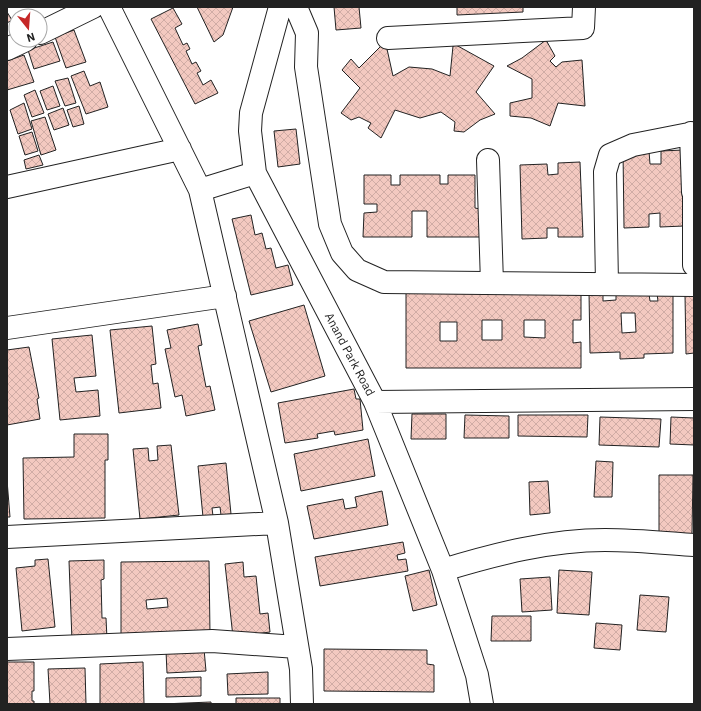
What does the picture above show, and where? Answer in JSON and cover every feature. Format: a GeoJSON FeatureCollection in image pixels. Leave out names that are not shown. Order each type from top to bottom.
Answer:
{"type":"FeatureCollection","features":[{"type":"Feature","properties":{"kind":"street"},"geometry":{"type":"LineString","coordinates":[[48,29],[93,7]]}},
{"type":"Feature","properties":{"kind":"street"},"geometry":{"type":"LineString","coordinates":[[110,7],[200,190],[277,523],[298,647],[301,669],[302,704]]}},
{"type":"Feature","properties":{"kind":"street","name":"Anand Park Road"},"geometry":{"type":"LineString","coordinates":[[280,7],[250,113],[250,132],[255,173],[375,402],[443,570],[478,675],[482,704]]}},
{"type":"Feature","properties":{"kind":"street"},"geometry":{"type":"LineString","coordinates":[[289,7],[292,35],[306,67]]}},
{"type":"Feature","properties":{"kind":"street"},"geometry":{"type":"LineString","coordinates":[[296,7],[307,33],[306,67],[330,224],[342,253],[357,270],[384,282],[694,285]]}},
{"type":"Feature","properties":{"kind":"street"},"geometry":{"type":"LineString","coordinates":[[388,38],[583,28],[584,7]]}},
{"type":"Feature","properties":{"kind":"street"},"geometry":{"type":"LineString","coordinates":[[607,284],[605,172],[610,155],[633,145],[693,133],[694,265]]}},
{"type":"Feature","properties":{"kind":"street"},"geometry":{"type":"LineString","coordinates":[[7,187],[180,149]]}},
{"type":"Feature","properties":{"kind":"street"},"geometry":{"type":"LineString","coordinates":[[488,160],[492,283]]}},
{"type":"Feature","properties":{"kind":"street"},"geometry":{"type":"LineString","coordinates":[[200,190],[255,173]]}},
{"type":"Feature","properties":{"kind":"street"},"geometry":{"type":"LineString","coordinates":[[7,328],[225,296]]}},
{"type":"Feature","properties":{"kind":"street"},"geometry":{"type":"LineString","coordinates":[[375,402],[694,400]]}},
{"type":"Feature","properties":{"kind":"street"},"geometry":{"type":"LineString","coordinates":[[7,537],[277,523]]}},
{"type":"Feature","properties":{"kind":"street"},"geometry":{"type":"LineString","coordinates":[[443,570],[493,554],[558,543],[605,540],[694,545]]}},
{"type":"Feature","properties":{"kind":"street"},"geometry":{"type":"LineString","coordinates":[[7,649],[212,641],[298,647]]}},
{"type":"Feature","properties":{"kind":"building"},"geometry":{"type":"Polygon","coordinates":[[[197,7],[233,7],[223,35],[214,42],[197,7]]]}},
{"type":"Feature","properties":{"kind":"building"},"geometry":{"type":"Polygon","coordinates":[[[334,7],[359,7],[361,28],[336,30],[334,7]]]}},
{"type":"Feature","properties":{"kind":"building"},"geometry":{"type":"Polygon","coordinates":[[[457,7],[523,7],[523,12],[457,15],[457,7]]]}},
{"type":"Feature","properties":{"kind":"building"},"geometry":{"type":"Polygon","coordinates":[[[173,8],[182,24],[175,28],[183,45],[187,43],[190,49],[186,51],[192,64],[196,62],[201,71],[197,73],[203,85],[211,80],[218,93],[195,104],[151,19],[173,8]]]}},
{"type":"Feature","properties":{"kind":"building"},"geometry":{"type":"Polygon","coordinates":[[[74,30],[86,62],[66,68],[55,37],[74,30]]]}},
{"type":"Feature","properties":{"kind":"building"},"geometry":{"type":"Polygon","coordinates":[[[546,40],[555,56],[550,61],[556,67],[562,62],[582,60],[585,106],[558,103],[550,126],[531,118],[510,116],[510,103],[532,98],[532,79],[507,66],[522,58],[546,40]]]}},
{"type":"Feature","properties":{"kind":"building"},"geometry":{"type":"Polygon","coordinates":[[[53,42],[60,61],[34,69],[28,50],[34,48],[48,48],[48,44],[53,42]]]}},
{"type":"Feature","properties":{"kind":"building"},"geometry":{"type":"Polygon","coordinates":[[[383,44],[387,49],[393,76],[409,67],[432,69],[450,76],[453,46],[456,45],[494,66],[476,92],[495,114],[480,120],[464,132],[454,131],[455,122],[441,112],[420,118],[395,110],[381,138],[368,128],[371,123],[359,117],[351,120],[341,113],[360,88],[342,70],[351,59],[359,68],[383,44]]]}},
{"type":"Feature","properties":{"kind":"building"},"geometry":{"type":"Polygon","coordinates":[[[24,55],[34,82],[7,90],[7,61],[24,55]]]}},
{"type":"Feature","properties":{"kind":"building"},"geometry":{"type":"Polygon","coordinates":[[[84,71],[90,86],[100,82],[108,107],[86,114],[71,76],[84,71]]]}},
{"type":"Feature","properties":{"kind":"building"},"geometry":{"type":"Polygon","coordinates":[[[68,78],[76,103],[65,106],[55,81],[68,78]]]}},
{"type":"Feature","properties":{"kind":"building"},"geometry":{"type":"Polygon","coordinates":[[[53,86],[60,106],[47,110],[40,91],[53,86]]]}},
{"type":"Feature","properties":{"kind":"building"},"geometry":{"type":"Polygon","coordinates":[[[35,90],[44,113],[32,117],[24,95],[35,90]]]}},
{"type":"Feature","properties":{"kind":"building"},"geometry":{"type":"Polygon","coordinates":[[[24,103],[32,129],[18,134],[10,110],[24,103]]]}},
{"type":"Feature","properties":{"kind":"building"},"geometry":{"type":"Polygon","coordinates":[[[79,106],[84,124],[73,127],[67,110],[79,106]]]}},
{"type":"Feature","properties":{"kind":"building"},"geometry":{"type":"Polygon","coordinates":[[[63,108],[69,125],[54,130],[48,114],[63,108]]]}},
{"type":"Feature","properties":{"kind":"building"},"geometry":{"type":"Polygon","coordinates":[[[45,117],[56,150],[41,155],[31,121],[45,117]]]}},
{"type":"Feature","properties":{"kind":"building"},"geometry":{"type":"Polygon","coordinates":[[[296,129],[300,164],[278,167],[274,131],[296,129]]]}},
{"type":"Feature","properties":{"kind":"building"},"geometry":{"type":"Polygon","coordinates":[[[32,132],[38,151],[25,155],[19,136],[32,132]]]}},
{"type":"Feature","properties":{"kind":"building"},"geometry":{"type":"Polygon","coordinates":[[[683,150],[684,226],[660,227],[660,213],[649,214],[649,227],[624,228],[623,151],[649,151],[650,164],[661,164],[661,151],[683,150]]]}},
{"type":"Feature","properties":{"kind":"building"},"geometry":{"type":"Polygon","coordinates":[[[39,155],[43,165],[26,169],[24,160],[39,155]]]}},
{"type":"Feature","properties":{"kind":"building"},"geometry":{"type":"Polygon","coordinates":[[[580,162],[583,237],[558,237],[558,228],[547,228],[547,238],[522,239],[520,165],[547,164],[548,175],[558,174],[558,163],[580,162]]]}},
{"type":"Feature","properties":{"kind":"building"},"geometry":{"type":"Polygon","coordinates":[[[364,175],[391,175],[391,185],[400,185],[400,175],[440,175],[440,184],[448,184],[448,175],[475,175],[475,208],[480,209],[480,237],[427,237],[427,211],[412,211],[412,237],[363,237],[364,213],[377,212],[377,204],[364,204],[364,175]]]}},
{"type":"Feature","properties":{"kind":"building"},"geometry":{"type":"Polygon","coordinates":[[[251,215],[255,235],[262,233],[266,249],[271,248],[276,268],[288,265],[293,285],[251,295],[232,219],[251,215]]]}},
{"type":"Feature","properties":{"kind":"building"},"geometry":{"type":"Polygon","coordinates":[[[406,291],[581,291],[581,320],[573,320],[573,343],[581,342],[581,368],[406,368],[406,291]],[[482,320],[482,340],[502,340],[502,320],[482,320]],[[524,320],[524,337],[545,338],[545,320],[524,320]],[[440,322],[440,341],[457,341],[457,322],[440,322]]]}},
{"type":"Feature","properties":{"kind":"building"},"geometry":{"type":"Polygon","coordinates":[[[589,292],[603,292],[603,301],[616,300],[616,292],[649,294],[650,301],[658,301],[657,294],[673,294],[673,353],[644,354],[644,358],[620,359],[620,352],[590,353],[589,292]],[[621,313],[622,333],[636,332],[635,313],[621,313]]]}},
{"type":"Feature","properties":{"kind":"building"},"geometry":{"type":"Polygon","coordinates":[[[685,295],[694,295],[694,353],[686,354],[685,295]]]}},
{"type":"Feature","properties":{"kind":"building"},"geometry":{"type":"Polygon","coordinates":[[[304,305],[325,376],[271,392],[249,321],[304,305]]]}},
{"type":"Feature","properties":{"kind":"building"},"geometry":{"type":"Polygon","coordinates":[[[198,324],[202,345],[198,346],[206,387],[210,386],[215,410],[186,416],[182,395],[175,397],[165,349],[171,348],[167,330],[198,324]]]}},
{"type":"Feature","properties":{"kind":"building"},"geometry":{"type":"Polygon","coordinates":[[[152,326],[156,364],[151,365],[153,384],[158,383],[161,408],[119,413],[110,330],[152,326]]]}},
{"type":"Feature","properties":{"kind":"building"},"geometry":{"type":"Polygon","coordinates":[[[92,335],[96,376],[74,378],[76,392],[98,390],[100,416],[60,420],[52,339],[92,335]]]}},
{"type":"Feature","properties":{"kind":"building"},"geometry":{"type":"Polygon","coordinates":[[[29,347],[39,398],[37,399],[40,419],[7,425],[7,350],[29,347]]]}},
{"type":"Feature","properties":{"kind":"building"},"geometry":{"type":"Polygon","coordinates":[[[354,389],[356,399],[360,399],[363,430],[335,435],[334,431],[317,434],[318,438],[285,443],[278,403],[354,389]]]}},
{"type":"Feature","properties":{"kind":"building"},"geometry":{"type":"Polygon","coordinates":[[[412,414],[446,414],[446,439],[411,439],[412,414]]]}},
{"type":"Feature","properties":{"kind":"building"},"geometry":{"type":"Polygon","coordinates":[[[465,415],[509,416],[509,438],[464,438],[465,415]]]}},
{"type":"Feature","properties":{"kind":"building"},"geometry":{"type":"Polygon","coordinates":[[[518,415],[588,415],[587,437],[518,436],[518,415]]]}},
{"type":"Feature","properties":{"kind":"building"},"geometry":{"type":"Polygon","coordinates":[[[600,417],[661,419],[659,447],[599,445],[600,417]]]}},
{"type":"Feature","properties":{"kind":"building"},"geometry":{"type":"Polygon","coordinates":[[[671,417],[694,418],[694,445],[670,444],[671,417]]]}},
{"type":"Feature","properties":{"kind":"building"},"geometry":{"type":"Polygon","coordinates":[[[74,434],[108,434],[108,460],[105,460],[105,518],[24,519],[23,458],[74,457],[74,434]]]}},
{"type":"Feature","properties":{"kind":"building"},"geometry":{"type":"Polygon","coordinates":[[[368,439],[375,476],[301,491],[294,454],[368,439]]]}},
{"type":"Feature","properties":{"kind":"building"},"geometry":{"type":"Polygon","coordinates":[[[171,445],[179,515],[140,519],[133,449],[148,448],[149,461],[158,460],[157,446],[171,445]]]}},
{"type":"Feature","properties":{"kind":"building"},"geometry":{"type":"Polygon","coordinates":[[[596,461],[613,462],[612,497],[594,497],[596,461]]]}},
{"type":"Feature","properties":{"kind":"building"},"geometry":{"type":"Polygon","coordinates":[[[226,463],[231,514],[221,515],[220,507],[212,508],[213,516],[203,517],[198,466],[226,463]]]}},
{"type":"Feature","properties":{"kind":"building"},"geometry":{"type":"Polygon","coordinates":[[[659,475],[693,475],[692,534],[659,534],[659,475]]]}},
{"type":"Feature","properties":{"kind":"building"},"geometry":{"type":"Polygon","coordinates":[[[7,480],[10,517],[7,517],[7,480]]]}},
{"type":"Feature","properties":{"kind":"building"},"geometry":{"type":"Polygon","coordinates":[[[548,481],[550,513],[530,515],[529,482],[548,481]]]}},
{"type":"Feature","properties":{"kind":"building"},"geometry":{"type":"Polygon","coordinates":[[[382,491],[388,525],[314,539],[307,506],[343,499],[345,509],[357,507],[355,497],[382,491]]]}},
{"type":"Feature","properties":{"kind":"building"},"geometry":{"type":"Polygon","coordinates":[[[403,542],[405,553],[397,555],[398,560],[406,559],[408,571],[320,586],[315,557],[403,542]]]}},
{"type":"Feature","properties":{"kind":"building"},"geometry":{"type":"Polygon","coordinates":[[[48,559],[55,627],[22,631],[16,568],[35,566],[35,560],[48,559]]]}},
{"type":"Feature","properties":{"kind":"building"},"geometry":{"type":"Polygon","coordinates":[[[104,560],[104,579],[101,580],[102,618],[106,618],[107,639],[72,641],[69,561],[104,560]]]}},
{"type":"Feature","properties":{"kind":"building"},"geometry":{"type":"Polygon","coordinates":[[[209,561],[210,634],[121,635],[121,562],[209,561]],[[167,598],[146,600],[147,609],[168,607],[167,598]]]}},
{"type":"Feature","properties":{"kind":"building"},"geometry":{"type":"Polygon","coordinates":[[[243,562],[244,577],[256,576],[260,614],[268,613],[270,632],[233,637],[225,564],[243,562]]]}},
{"type":"Feature","properties":{"kind":"building"},"geometry":{"type":"Polygon","coordinates":[[[429,570],[437,605],[413,611],[405,576],[429,570]]]}},
{"type":"Feature","properties":{"kind":"building"},"geometry":{"type":"Polygon","coordinates":[[[559,570],[592,572],[589,615],[557,613],[559,570]]]}},
{"type":"Feature","properties":{"kind":"building"},"geometry":{"type":"Polygon","coordinates":[[[550,577],[552,610],[522,612],[520,579],[550,577]]]}},
{"type":"Feature","properties":{"kind":"building"},"geometry":{"type":"Polygon","coordinates":[[[640,595],[669,597],[666,632],[637,630],[640,595]]]}},
{"type":"Feature","properties":{"kind":"building"},"geometry":{"type":"Polygon","coordinates":[[[492,616],[531,616],[531,641],[491,641],[492,616]]]}},
{"type":"Feature","properties":{"kind":"building"},"geometry":{"type":"Polygon","coordinates":[[[596,623],[622,625],[620,650],[594,648],[596,623]]]}},
{"type":"Feature","properties":{"kind":"building"},"geometry":{"type":"Polygon","coordinates":[[[204,649],[206,671],[167,673],[166,651],[204,649]]]}},
{"type":"Feature","properties":{"kind":"building"},"geometry":{"type":"Polygon","coordinates":[[[324,649],[427,650],[427,664],[434,665],[434,692],[324,691],[324,649]]]}},
{"type":"Feature","properties":{"kind":"building"},"geometry":{"type":"Polygon","coordinates":[[[7,662],[34,662],[34,691],[32,691],[32,701],[34,701],[34,704],[7,704],[7,662]]]}},
{"type":"Feature","properties":{"kind":"building"},"geometry":{"type":"Polygon","coordinates":[[[143,662],[144,704],[100,704],[100,664],[143,662]]]}},
{"type":"Feature","properties":{"kind":"building"},"geometry":{"type":"Polygon","coordinates":[[[85,668],[86,704],[50,704],[48,669],[85,668]]]}},
{"type":"Feature","properties":{"kind":"building"},"geometry":{"type":"Polygon","coordinates":[[[268,672],[268,694],[228,695],[227,674],[268,672]]]}},
{"type":"Feature","properties":{"kind":"building"},"geometry":{"type":"Polygon","coordinates":[[[201,677],[201,696],[166,697],[166,678],[201,677]]]}},
{"type":"Feature","properties":{"kind":"building"},"geometry":{"type":"Polygon","coordinates":[[[236,698],[280,698],[280,704],[236,704],[236,698]]]}},
{"type":"Feature","properties":{"kind":"building"},"geometry":{"type":"Polygon","coordinates":[[[211,702],[211,704],[162,704],[211,702]]]}}]}
